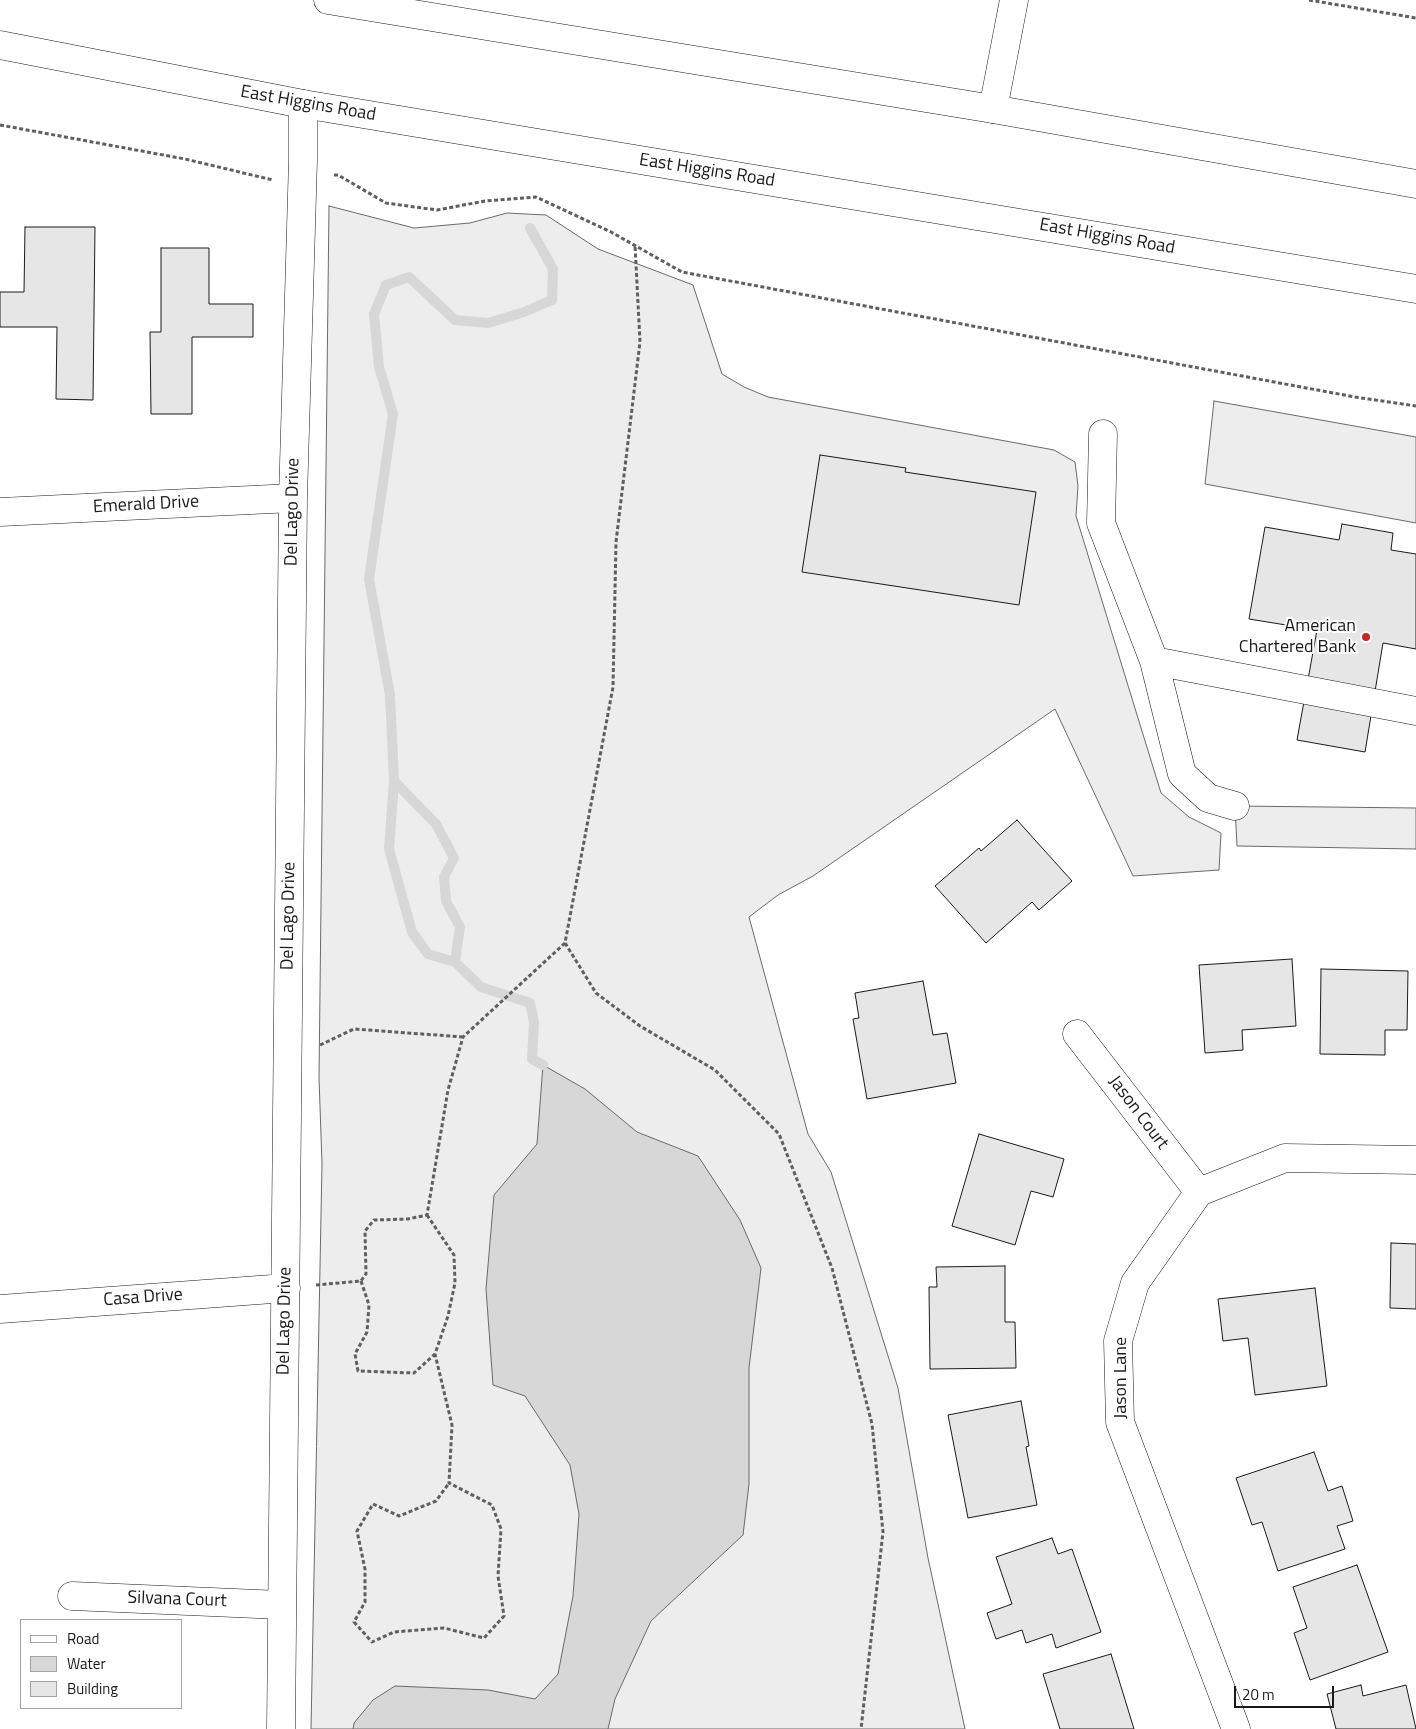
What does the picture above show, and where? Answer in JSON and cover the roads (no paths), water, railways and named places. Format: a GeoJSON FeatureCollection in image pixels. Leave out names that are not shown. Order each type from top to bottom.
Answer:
{"type":"FeatureCollection","features":[{"type":"Feature","properties":{"kind":"street"},"geometry":{"type":"LineString","coordinates":[[328,0],[993,108],[1416,184]]}},
{"type":"Feature","properties":{"kind":"street"},"geometry":{"type":"LineString","coordinates":[[993,108],[1014,0]]}},
{"type":"Feature","properties":{"kind":"street","name":"East Higgins Road"},"geometry":{"type":"LineString","coordinates":[[0,45],[303,104],[1416,289]]}},
{"type":"Feature","properties":{"kind":"street","name":"Del Lago Drive"},"geometry":{"type":"LineString","coordinates":[[280,1729],[293,498],[303,104]]}},
{"type":"Feature","properties":{"kind":"street"},"geometry":{"type":"LineString","coordinates":[[1102,434],[1101,523],[1154,661],[1182,774],[1208,798],[1236,806]]}},
{"type":"Feature","properties":{"kind":"street","name":"Emerald Drive"},"geometry":{"type":"LineString","coordinates":[[0,512],[293,498]]}},
{"type":"Feature","properties":{"kind":"street"},"geometry":{"type":"LineString","coordinates":[[1154,661],[1416,712]]}},
{"type":"Feature","properties":{"kind":"street","name":"Jason Court"},"geometry":{"type":"LineString","coordinates":[[1077,1034],[1199,1192]]}},
{"type":"Feature","properties":{"kind":"street"},"geometry":{"type":"LineString","coordinates":[[1199,1192],[1285,1158],[1416,1160]]}},
{"type":"Feature","properties":{"kind":"street","name":"Jason Lane"},"geometry":{"type":"LineString","coordinates":[[1199,1192],[1135,1283],[1118,1341],[1120,1422],[1236,1729]]}},
{"type":"Feature","properties":{"kind":"street","name":"Casa Drive"},"geometry":{"type":"LineString","coordinates":[[0,1309],[286,1288]]}},
{"type":"Feature","properties":{"kind":"street","name":"Silvana Court"},"geometry":{"type":"LineString","coordinates":[[72,1596],[281,1604]]}},
{"type":"Feature","properties":{"kind":"water"},"geometry":{"type":"Polygon","coordinates":[[[543,1065],[585,1089],[637,1132],[698,1156],[740,1220],[761,1268],[749,1368],[749,1484],[743,1535],[651,1621],[615,1699],[608,1729],[353,1729],[354,1723],[373,1700],[395,1686],[488,1690],[535,1699],[558,1674],[573,1596],[579,1514],[570,1465],[525,1396],[493,1385],[486,1289],[494,1195],[537,1144],[543,1065]]]}},
{"type":"Feature","properties":{"kind":"waterway"},"geometry":{"type":"LineString","coordinates":[[530,228],[553,269],[552,300],[524,312],[488,323],[455,320],[409,277],[386,285],[374,314],[379,367],[393,414],[369,579],[390,695],[394,781],[389,849],[412,932],[428,954],[455,962],[481,987],[530,1003],[534,1022],[532,1059],[543,1065]]}},
{"type":"Feature","properties":{"kind":"waterway"},"geometry":{"type":"LineString","coordinates":[[394,781],[436,824],[454,858],[444,877],[446,901],[460,927],[455,962]]}},
{"type":"Feature","properties":{"kind":"place","name":"American Chartered Bank"},"geometry":{"type":"Point","coordinates":[1366,637]}}]}
